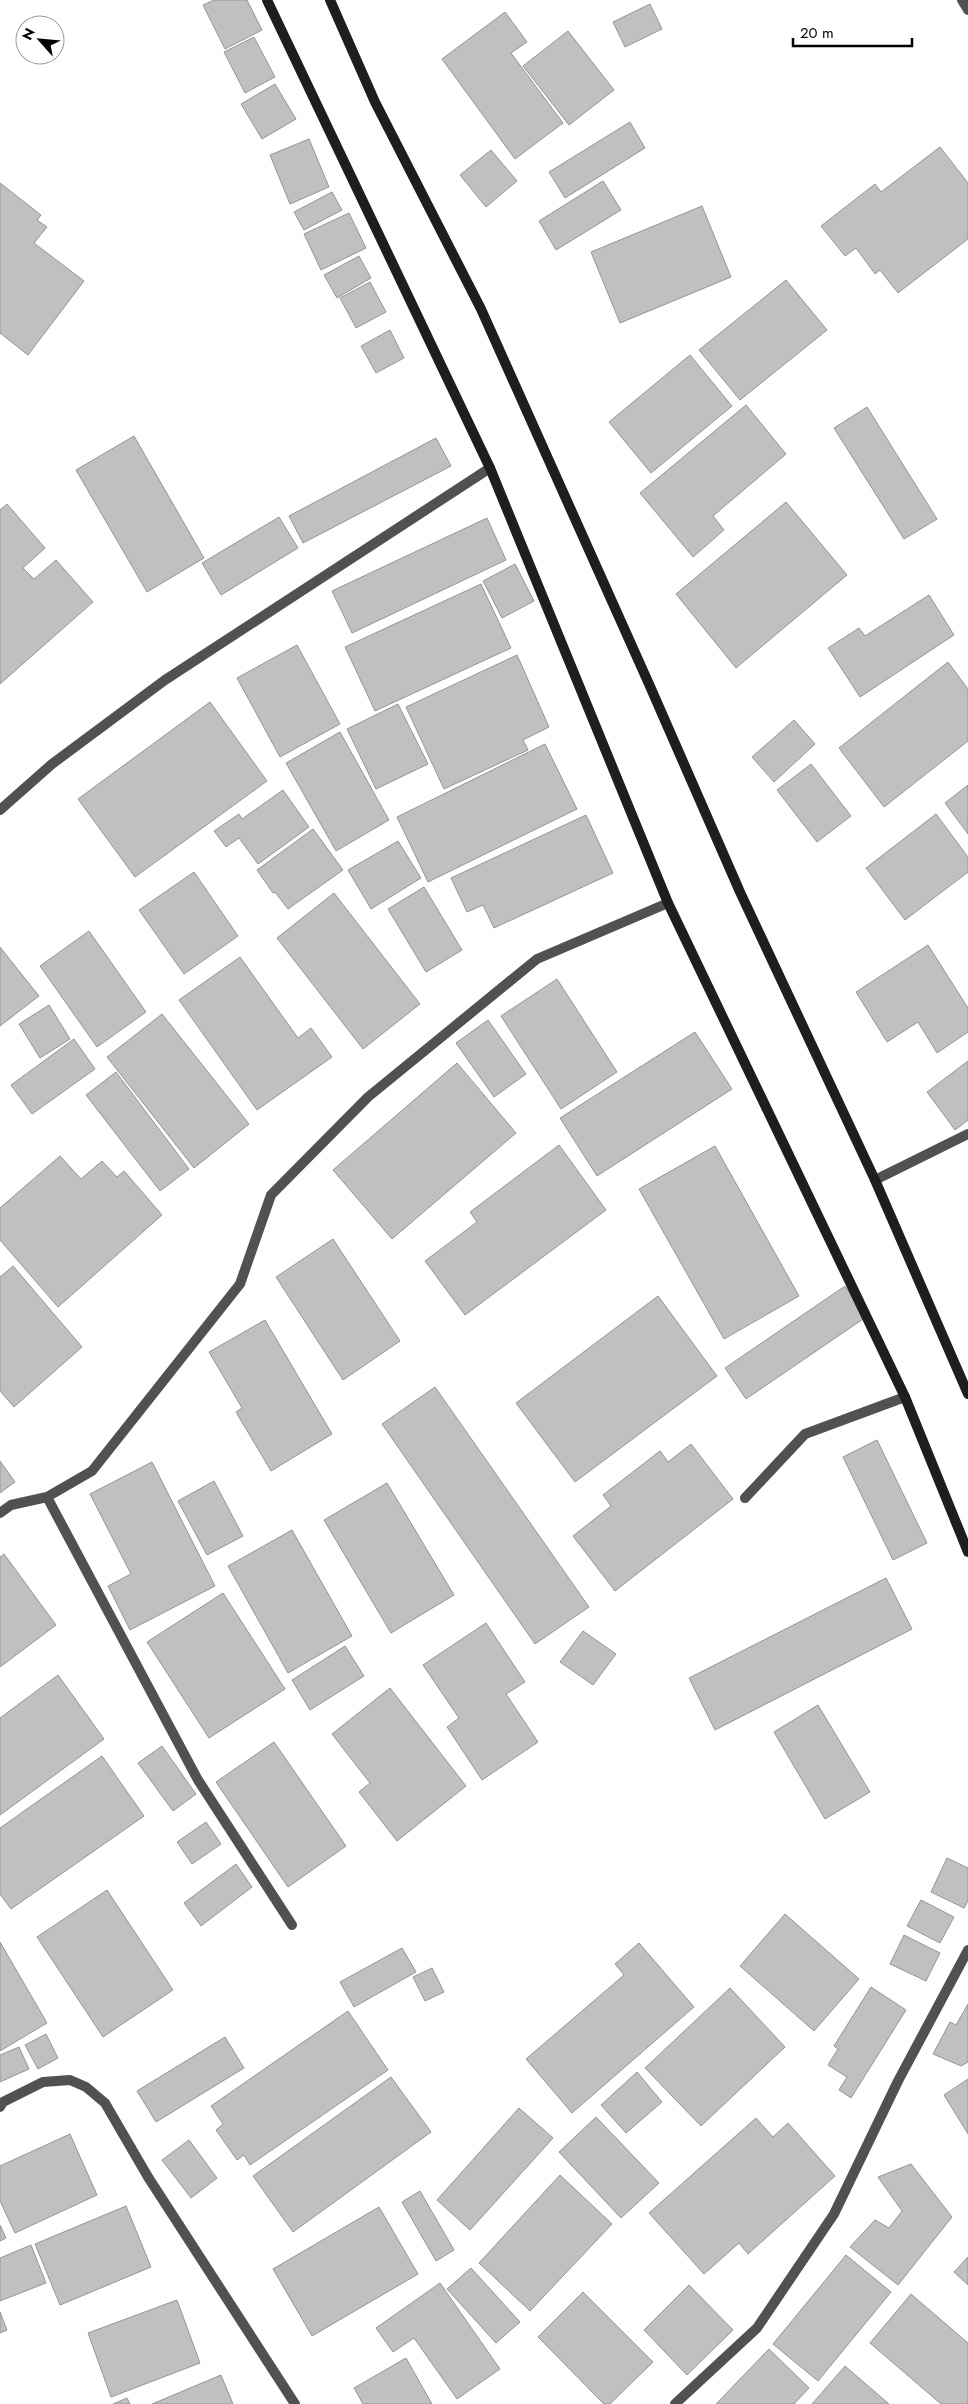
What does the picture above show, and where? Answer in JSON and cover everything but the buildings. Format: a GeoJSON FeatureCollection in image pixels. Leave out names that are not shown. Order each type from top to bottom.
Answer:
{"type":"FeatureCollection","features":[{"type":"Feature","properties":{"kind":"main road"},"geometry":{"type":"LineString","coordinates":[[267,0],[490,468],[668,903],[905,1397],[968,1552]]}},
{"type":"Feature","properties":{"kind":"main road"},"geometry":{"type":"LineString","coordinates":[[330,0],[375,102],[481,309],[650,684],[740,892],[875,1180],[968,1394]]}},
{"type":"Feature","properties":{"kind":"street"},"geometry":{"type":"LineString","coordinates":[[962,0],[968,10]]}},
{"type":"Feature","properties":{"kind":"street"},"geometry":{"type":"LineString","coordinates":[[0,810],[52,764],[165,680],[490,468]]}},
{"type":"Feature","properties":{"kind":"street"},"geometry":{"type":"LineString","coordinates":[[0,1513],[11,1506],[47,1498],[92,1471],[240,1284],[270,1195],[368,1097],[536,959],[668,903]]}},
{"type":"Feature","properties":{"kind":"street"},"geometry":{"type":"LineString","coordinates":[[875,1180],[968,1134]]}},
{"type":"Feature","properties":{"kind":"street"},"geometry":{"type":"LineString","coordinates":[[745,1498],[805,1434],[905,1397]]}},
{"type":"Feature","properties":{"kind":"street"},"geometry":{"type":"LineString","coordinates":[[47,1498],[198,1780],[292,1925]]}},
{"type":"Feature","properties":{"kind":"street"},"geometry":{"type":"LineString","coordinates":[[675,2404],[757,2328],[834,2214],[898,2081],[968,1950]]}},
{"type":"Feature","properties":{"kind":"street"},"geometry":{"type":"LineString","coordinates":[[0,2107],[3,2102],[44,2082],[70,2080],[86,2087],[105,2103],[148,2177],[295,2404]]}}]}
